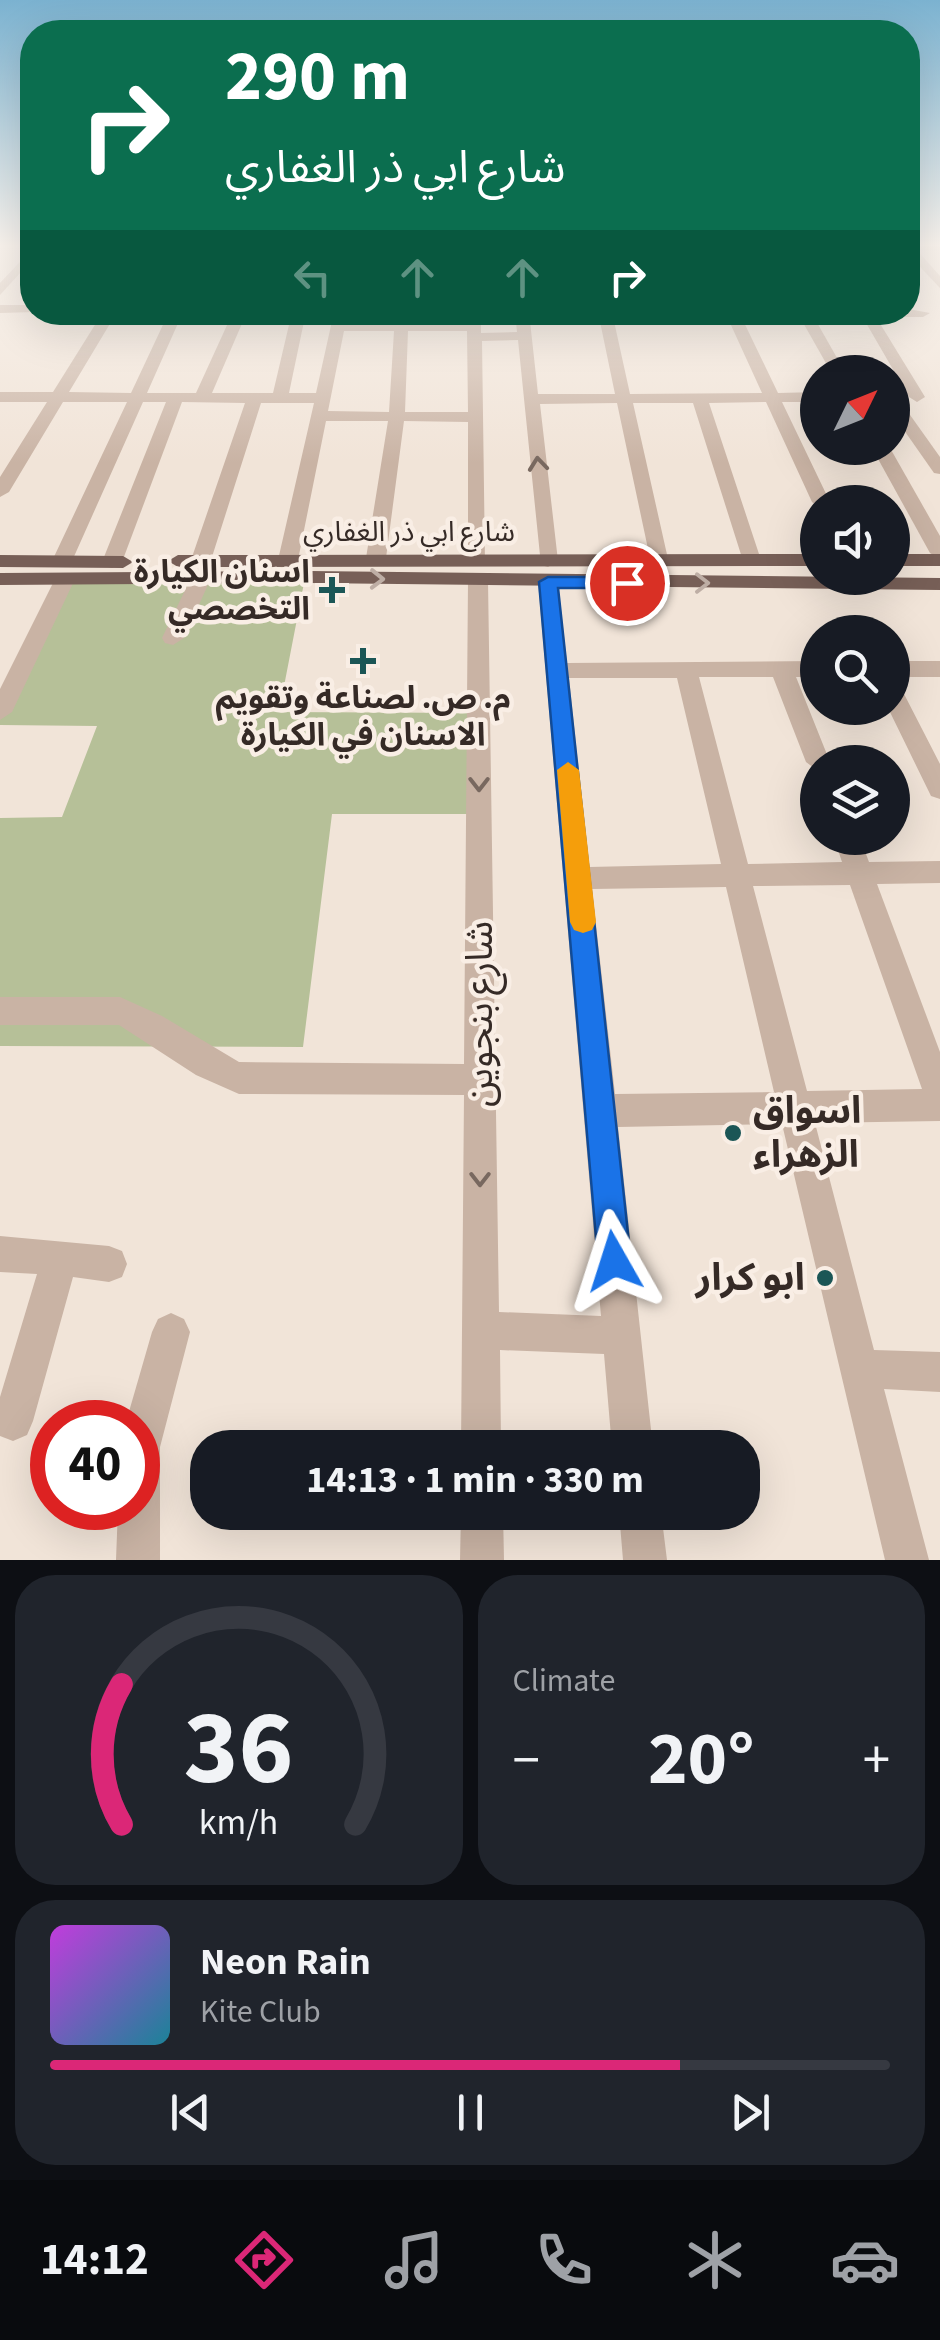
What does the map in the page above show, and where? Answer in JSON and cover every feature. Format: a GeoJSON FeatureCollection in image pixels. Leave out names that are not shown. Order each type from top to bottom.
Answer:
{"type":"FeatureCollection","features":[{"type":"Feature","properties":{"kind":"main road"},"geometry":{"type":"LineString","coordinates":[[910,558],[940,556]]}},
{"type":"Feature","properties":{"kind":"main road","name":"شارع ابي ذر الغفاري"},"geometry":{"type":"LineString","coordinates":[[201,569],[288,560],[376,558],[478,570]]}},
{"type":"Feature","properties":{"kind":"main road","name":"شارع ابي ذر الغفاري"},"geometry":{"type":"LineString","coordinates":[[548,572],[658,559],[800,560]]}},
{"type":"Feature","properties":{"kind":"main road","name":"شارع ابي ذر الغفاري"},"geometry":{"type":"LineString","coordinates":[[0,561],[64,570]]}},
{"type":"Feature","properties":{"kind":"main road","name":"شارع ابي ذر الغفاري"},"geometry":{"type":"LineString","coordinates":[[0,579],[119,567],[478,570],[940,584]]}},
{"type":"Feature","properties":{"kind":"street"},"geometry":{"type":"LineString","coordinates":[[0,492],[102,325]]}},
{"type":"Feature","properties":{"kind":"street"},"geometry":{"type":"LineString","coordinates":[[0,712],[170,325]]}},
{"type":"Feature","properties":{"kind":"street"},"geometry":{"type":"LineString","coordinates":[[202,398],[234,325]]}},
{"type":"Feature","properties":{"kind":"street"},"geometry":{"type":"LineString","coordinates":[[280,398],[296,325]]}},
{"type":"Feature","properties":{"kind":"street"},"geometry":{"type":"LineString","coordinates":[[288,560],[339,325]]}},
{"type":"Feature","properties":{"kind":"street"},"geometry":{"type":"LineString","coordinates":[[376,558],[397,416],[402,325]]}},
{"type":"Feature","properties":{"kind":"street"},"geometry":{"type":"LineString","coordinates":[[474,325],[525,336]]}},
{"type":"Feature","properties":{"kind":"street","name":"شارع بنجوين"},"geometry":{"type":"LineString","coordinates":[[474,325],[482,1430]]}},
{"type":"Feature","properties":{"kind":"street"},"geometry":{"type":"LineString","coordinates":[[524,325],[631,1430]]}},
{"type":"Feature","properties":{"kind":"street"},"geometry":{"type":"LineString","coordinates":[[608,325],[658,559]]}},
{"type":"Feature","properties":{"kind":"street"},"geometry":{"type":"LineString","coordinates":[[738,325],[813,485]]}},
{"type":"Feature","properties":{"kind":"street"},"geometry":{"type":"LineString","coordinates":[[811,325],[828,355]]}},
{"type":"Feature","properties":{"kind":"street"},"geometry":{"type":"LineString","coordinates":[[874,325],[917,397]]}},
{"type":"Feature","properties":{"kind":"street"},"geometry":{"type":"LineString","coordinates":[[0,397],[280,398],[397,416],[476,416]]}},
{"type":"Feature","properties":{"kind":"street"},"geometry":{"type":"LineString","coordinates":[[531,399],[800,397]]}},
{"type":"Feature","properties":{"kind":"street"},"geometry":{"type":"LineString","coordinates":[[910,398],[940,397]]}},
{"type":"Feature","properties":{"kind":"street"},"geometry":{"type":"LineString","coordinates":[[119,567],[176,398]]}},
{"type":"Feature","properties":{"kind":"street"},"geometry":{"type":"LineString","coordinates":[[173,638],[201,569],[254,398]]}},
{"type":"Feature","properties":{"kind":"street"},"geometry":{"type":"LineString","coordinates":[[700,398],[751,560]]}},
{"type":"Feature","properties":{"kind":"street"},"geometry":{"type":"LineString","coordinates":[[910,425],[940,469]]}},
{"type":"Feature","properties":{"kind":"street"},"geometry":{"type":"LineString","coordinates":[[889,465],[940,556]]}},
{"type":"Feature","properties":{"kind":"street"},"geometry":{"type":"LineString","coordinates":[[910,669],[940,669]]}},
{"type":"Feature","properties":{"kind":"street"},"geometry":{"type":"LineString","coordinates":[[686,670],[907,1560]]}},
{"type":"Feature","properties":{"kind":"street"},"geometry":{"type":"LineString","coordinates":[[782,670],[811,745]]}},
{"type":"Feature","properties":{"kind":"street"},"geometry":{"type":"LineString","coordinates":[[558,672],[800,670]]}},
{"type":"Feature","properties":{"kind":"street"},"geometry":{"type":"LineString","coordinates":[[908,725],[940,790]]}},
{"type":"Feature","properties":{"kind":"street"},"geometry":{"type":"LineString","coordinates":[[854,855],[940,1095]]}},
{"type":"Feature","properties":{"kind":"street"},"geometry":{"type":"LineString","coordinates":[[579,878],[940,872]]}},
{"type":"Feature","properties":{"kind":"street"},"geometry":{"type":"LineString","coordinates":[[0,1012],[120,1011],[138,1017],[208,1067],[240,1078],[480,1080]]}},
{"type":"Feature","properties":{"kind":"street"},"geometry":{"type":"LineString","coordinates":[[600,1111],[940,1106]]}},
{"type":"Feature","properties":{"kind":"street"},"geometry":{"type":"LineString","coordinates":[[0,1254],[109,1264]]}},
{"type":"Feature","properties":{"kind":"street"},"geometry":{"type":"LineString","coordinates":[[13,1421],[60,1257]]}},
{"type":"Feature","properties":{"kind":"street"},"geometry":{"type":"LineString","coordinates":[[481,1330],[622,1336]]}},
{"type":"Feature","properties":{"kind":"street"},"geometry":{"type":"LineString","coordinates":[[138,1560],[140,1447],[171,1332]]}},
{"type":"Feature","properties":{"kind":"street"},"geometry":{"type":"LineString","coordinates":[[860,1368],[940,1372]]}},
{"type":"Feature","properties":{"kind":"street"},"geometry":{"type":"LineString","coordinates":[[482,1530],[482,1560]]}},
{"type":"Feature","properties":{"kind":"street"},"geometry":{"type":"LineString","coordinates":[[642,1530],[644,1560]]}},
{"type":"Feature","properties":{"kind":"green space"},"geometry":{"type":"Polygon","coordinates":[[[62,582],[304,583],[279,712],[478,713],[479,814],[332,814],[303,1047],[0,1046],[0,818],[62,817],[97,726],[0,725],[0,712],[62,582]]]}},
{"type":"Feature","properties":{"kind":"slow traffic"},"geometry":{"type":"LineString","coordinates":[[568,770],[583,922]]}},
{"type":"Feature","properties":{"kind":"place","name":"اسنان الكيارة التخصصي"},"geometry":{"type":"Point","coordinates":[332,590]}},
{"type":"Feature","properties":{"kind":"place","name":"م. ص. لصناعة وتقويم الاسنان في الكيارة"},"geometry":{"type":"Point","coordinates":[363,661]}},
{"type":"Feature","properties":{"kind":"place","name":"اسواق الزهراء"},"geometry":{"type":"Point","coordinates":[733,1133]}},
{"type":"Feature","properties":{"kind":"place","name":"ابو كرار"},"geometry":{"type":"Point","coordinates":[825,1278]}},
{"type":"Feature","properties":{"kind":"route"},"geometry":{"type":"LineString","coordinates":[[614,1261],[548,582],[627,583]]}}]}
